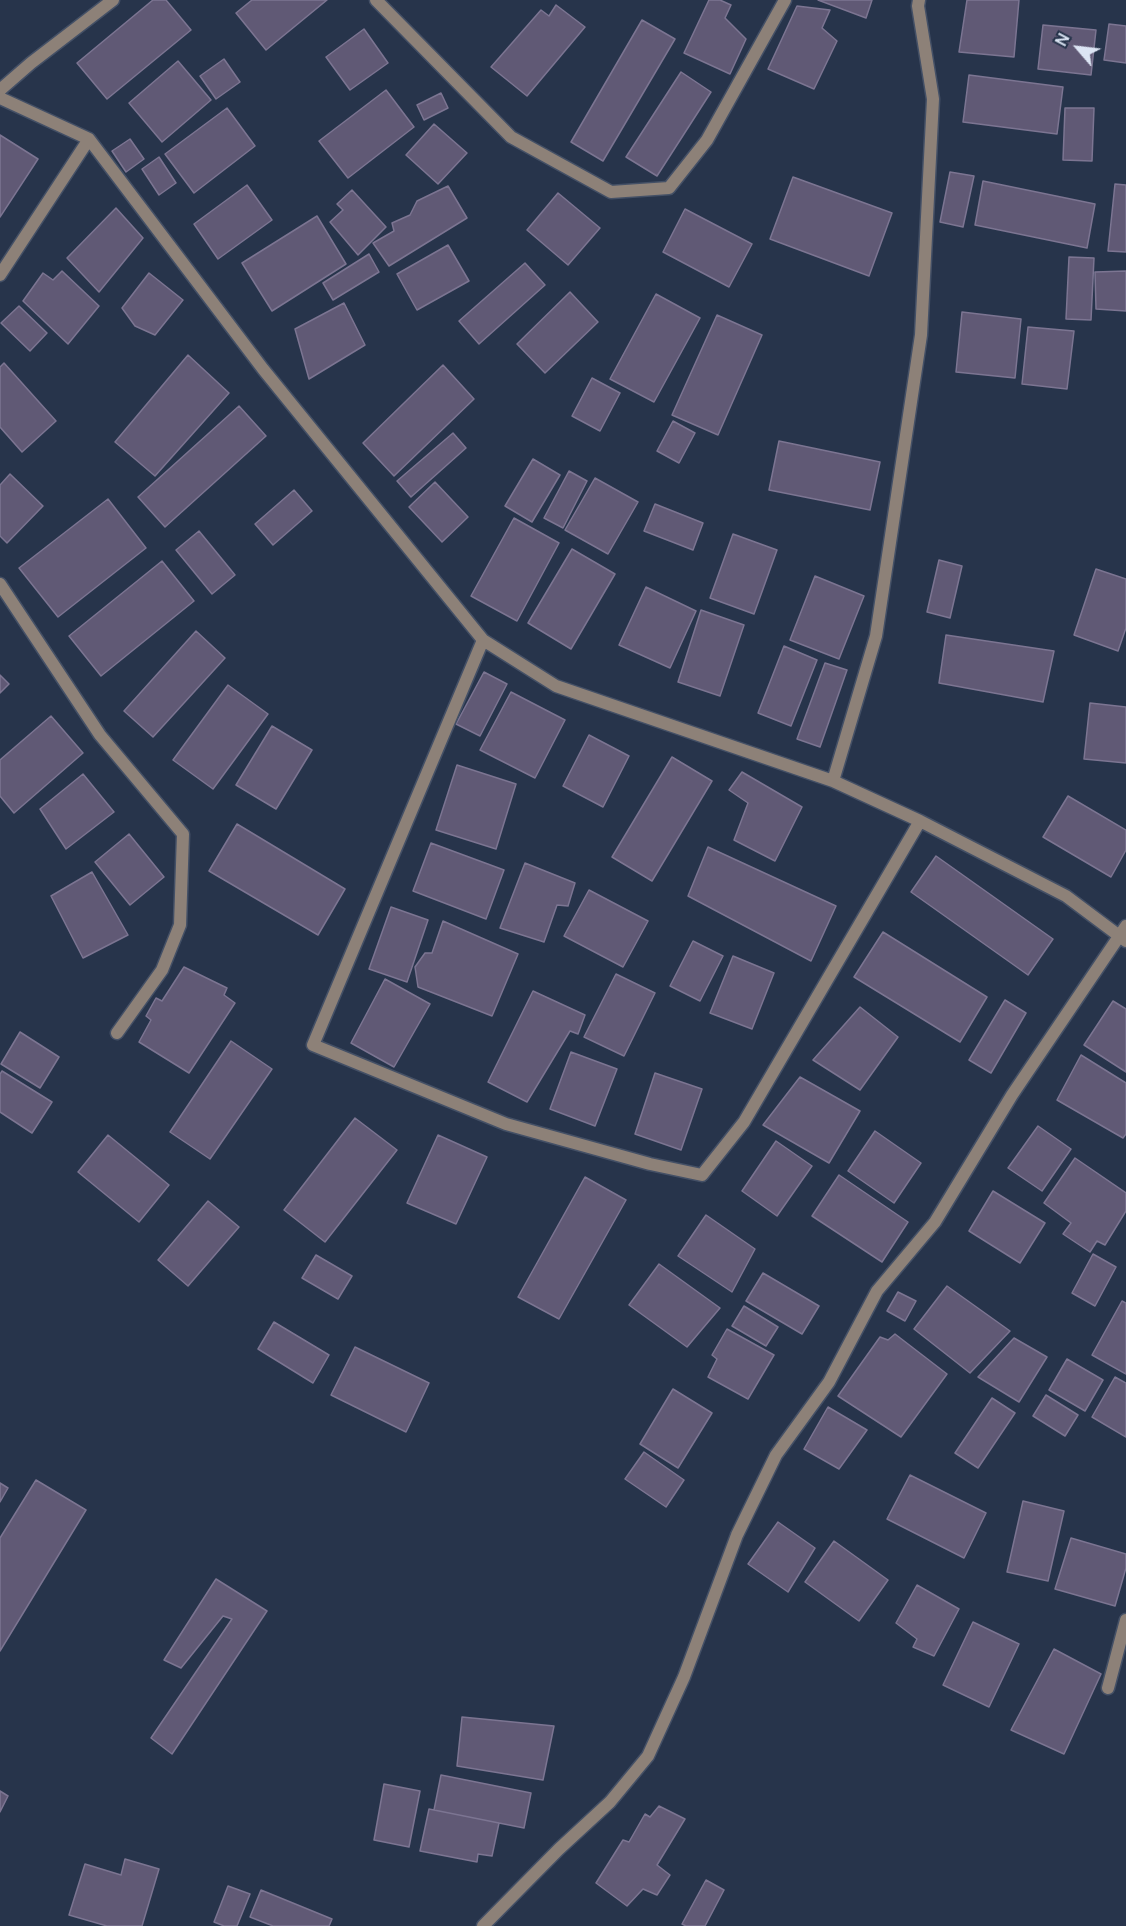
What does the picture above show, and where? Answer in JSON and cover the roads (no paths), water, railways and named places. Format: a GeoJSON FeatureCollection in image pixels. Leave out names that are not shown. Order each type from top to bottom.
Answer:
{"type":"FeatureCollection","features":[{"type":"Feature","properties":{"kind":"street"},"geometry":{"type":"LineString","coordinates":[[0,90],[31,63],[113,0]]}},
{"type":"Feature","properties":{"kind":"street"},"geometry":{"type":"LineString","coordinates":[[376,0],[511,137],[611,192],[669,189],[707,140],[785,0]]}},
{"type":"Feature","properties":{"kind":"street"},"geometry":{"type":"LineString","coordinates":[[832,781],[876,636],[921,335],[933,99],[918,6],[919,0]]}},
{"type":"Feature","properties":{"kind":"street"},"geometry":{"type":"LineString","coordinates":[[0,98],[88,139],[263,369],[483,640],[556,686],[832,781],[920,821],[1066,896],[1124,934],[1012,1095],[934,1222],[877,1291],[829,1382],[776,1455],[737,1535],[684,1677],[648,1756],[610,1802],[559,1849],[483,1926]]}},
{"type":"Feature","properties":{"kind":"street"},"geometry":{"type":"LineString","coordinates":[[0,275],[88,139]]}},
{"type":"Feature","properties":{"kind":"street"},"geometry":{"type":"LineString","coordinates":[[0,584],[100,735],[183,834],[180,925],[162,970],[117,1033]]}},
{"type":"Feature","properties":{"kind":"street"},"geometry":{"type":"LineString","coordinates":[[483,640],[313,1045],[324,1050],[506,1124],[650,1164],[702,1174],[744,1122],[920,821]]}},
{"type":"Feature","properties":{"kind":"street"},"geometry":{"type":"LineString","coordinates":[[1108,1688],[1126,1620]]}}]}
